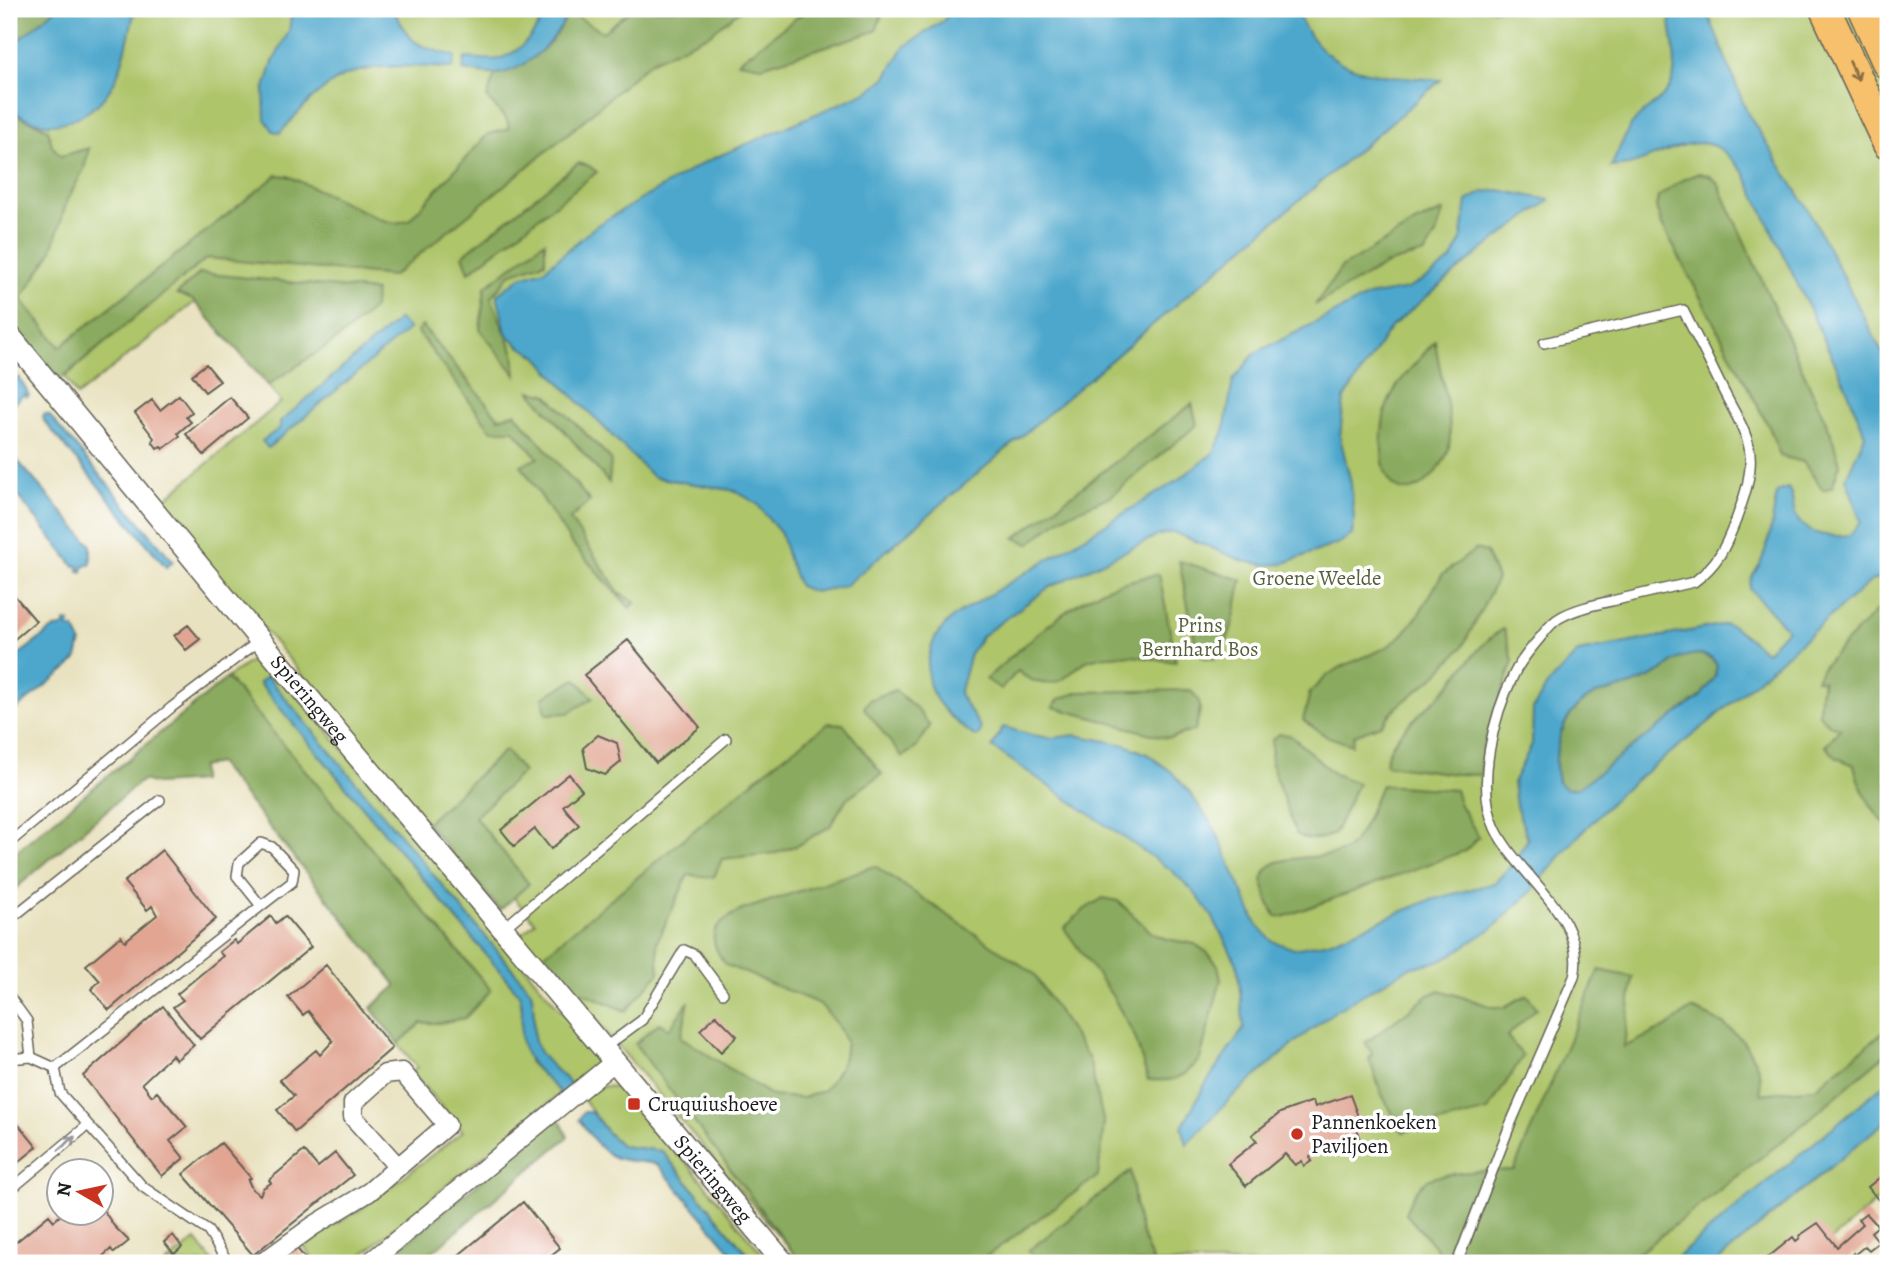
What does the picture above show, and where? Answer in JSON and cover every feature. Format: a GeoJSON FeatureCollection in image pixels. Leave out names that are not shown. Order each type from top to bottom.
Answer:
{"type":"FeatureCollection","features":[{"type":"Feature","properties":{"kind":"highway"},"geometry":{"type":"LineString","coordinates":[[1825,9],[1888,144]]}},
{"type":"Feature","properties":{"kind":"highway"},"geometry":{"type":"LineString","coordinates":[[1863,9],[1888,64]]}},
{"type":"Feature","properties":{"kind":"street","name":"Spieringweg"},"geometry":{"type":"LineString","coordinates":[[11,341],[784,1263]]}},
{"type":"Feature","properties":{"kind":"street"},"geometry":{"type":"LineString","coordinates":[[369,1263],[608,1056]]}},
{"type":"Feature","properties":{"kind":"street"},"geometry":{"type":"LineString","coordinates":[[262,1263],[313,1226],[369,1192],[447,1125],[402,1072],[385,1074],[353,1103],[353,1117],[398,1167]]}},
{"type":"Feature","properties":{"kind":"lane"},"geometry":{"type":"LineString","coordinates":[[1457,1263],[1510,1125],[1577,965],[1569,930],[1560,913],[1513,857],[1495,829],[1488,810],[1486,789],[1493,739],[1514,674],[1550,625],[1561,617],[1589,606],[1694,582],[1707,572],[1727,544],[1741,505],[1750,463],[1749,447],[1741,426],[1683,310],[1544,343]]}},
{"type":"Feature","properties":{"kind":"lane"},"geometry":{"type":"LineString","coordinates":[[9,843],[172,707],[260,640]]}},
{"type":"Feature","properties":{"kind":"lane"},"geometry":{"type":"LineString","coordinates":[[503,929],[726,739]]}},
{"type":"Feature","properties":{"kind":"lane"},"geometry":{"type":"LineString","coordinates":[[9,920],[160,800]]}},
{"type":"Feature","properties":{"kind":"lane"},"geometry":{"type":"LineString","coordinates":[[55,1069],[261,906],[292,881],[294,870],[272,847],[261,843],[239,863],[237,876],[261,906]]}},
{"type":"Feature","properties":{"kind":"lane"},"geometry":{"type":"LineString","coordinates":[[608,1056],[642,1020],[684,950],[695,956],[723,993]]}},
{"type":"Feature","properties":{"kind":"lane"},"geometry":{"type":"LineString","coordinates":[[9,996],[27,1021],[31,1057]]}},
{"type":"Feature","properties":{"kind":"lane"},"geometry":{"type":"LineString","coordinates":[[9,1059],[31,1057],[55,1069]]}},
{"type":"Feature","properties":{"kind":"lane"},"geometry":{"type":"LineString","coordinates":[[55,1069],[60,1093],[143,1187],[208,1231],[228,1263]]}},
{"type":"Feature","properties":{"kind":"lane"},"geometry":{"type":"LineString","coordinates":[[9,1191],[89,1125]]}},
{"type":"Feature","properties":{"kind":"green space"},"geometry":{"type":"Polygon","coordinates":[[[15,9],[56,9],[9,48],[9,14],[15,9]]]}},
{"type":"Feature","properties":{"kind":"green space","name":"Groene Weelde"},"geometry":{"type":"Polygon","coordinates":[[[63,9],[1817,9],[1888,165],[1888,1192],[1804,1263],[802,1263],[573,993],[520,935],[535,922],[439,812],[426,823],[159,504],[281,402],[268,385],[270,383],[195,302],[77,396],[65,377],[227,238],[263,201],[59,377],[9,315],[9,265],[45,159],[30,95],[63,9]]]}},
{"type":"Feature","properties":{"kind":"green space"},"geometry":{"type":"Polygon","coordinates":[[[632,9],[742,9],[710,34],[650,62],[576,127],[393,276],[207,258],[58,381],[9,322],[9,111],[48,129],[52,146],[61,156],[89,148],[84,169],[67,201],[51,253],[21,299],[60,347],[277,175],[288,176],[382,220],[396,223],[409,220],[488,134],[509,129],[507,120],[487,98],[495,74],[512,69],[536,55],[557,33],[569,12],[603,32],[632,9]]]}},
{"type":"Feature","properties":{"kind":"green space"},"geometry":{"type":"Polygon","coordinates":[[[808,9],[884,9],[876,31],[762,66],[738,62],[808,9]]]}},
{"type":"Feature","properties":{"kind":"green space"},"geometry":{"type":"Polygon","coordinates":[[[1835,9],[1856,9],[1888,80],[1888,119],[1835,9]]]}},
{"type":"Feature","properties":{"kind":"green space"},"geometry":{"type":"Polygon","coordinates":[[[578,163],[597,172],[469,272],[463,255],[578,163]]]}},
{"type":"Feature","properties":{"kind":"green space"},"geometry":{"type":"Polygon","coordinates":[[[1699,173],[1710,176],[1718,183],[1831,433],[1840,464],[1832,487],[1823,490],[1803,462],[1780,456],[1770,429],[1661,223],[1656,207],[1658,197],[1682,180],[1699,173]]]}},
{"type":"Feature","properties":{"kind":"green space"},"geometry":{"type":"Polygon","coordinates":[[[1443,211],[1436,235],[1425,253],[1387,264],[1315,305],[1341,268],[1415,223],[1443,211]]]}},
{"type":"Feature","properties":{"kind":"green space"},"geometry":{"type":"Polygon","coordinates":[[[545,241],[545,262],[510,274],[491,298],[514,353],[516,375],[480,330],[485,287],[545,241]]]}},
{"type":"Feature","properties":{"kind":"green space"},"geometry":{"type":"Polygon","coordinates":[[[200,273],[375,291],[374,308],[339,338],[268,385],[193,300],[177,294],[200,273]]]}},
{"type":"Feature","properties":{"kind":"green space"},"geometry":{"type":"Polygon","coordinates":[[[422,326],[499,418],[515,413],[590,501],[570,519],[620,594],[636,602],[630,608],[571,543],[521,465],[538,458],[514,430],[491,430],[417,331],[422,326]]]}},
{"type":"Feature","properties":{"kind":"green space"},"geometry":{"type":"Polygon","coordinates":[[[1435,341],[1448,409],[1449,447],[1442,463],[1429,479],[1413,489],[1404,490],[1390,481],[1383,461],[1385,414],[1396,388],[1435,341]]]}},
{"type":"Feature","properties":{"kind":"green space"},"geometry":{"type":"Polygon","coordinates":[[[530,391],[546,394],[611,459],[609,483],[530,391]]]}},
{"type":"Feature","properties":{"kind":"green space"},"geometry":{"type":"Polygon","coordinates":[[[1192,404],[1197,425],[1111,496],[1062,517],[1029,544],[1015,538],[1192,404]]]}},
{"type":"Feature","properties":{"kind":"green space"},"geometry":{"type":"Polygon","coordinates":[[[1476,549],[1486,552],[1497,579],[1462,648],[1434,677],[1397,707],[1381,725],[1354,735],[1352,745],[1326,736],[1303,720],[1310,692],[1328,675],[1386,648],[1403,634],[1417,617],[1442,575],[1476,549]]]}},
{"type":"Feature","properties":{"kind":"green space","name":"Prins Bernhard Bos"},"geometry":{"type":"Polygon","coordinates":[[[1179,561],[1242,580],[1230,633],[1221,652],[1214,659],[1203,658],[1196,646],[1179,561]]]}},
{"type":"Feature","properties":{"kind":"green space"},"geometry":{"type":"Polygon","coordinates":[[[1159,574],[1176,662],[1110,656],[1089,660],[1057,682],[1033,681],[1018,671],[1001,689],[986,679],[1044,629],[1092,595],[1113,586],[1159,574]]]}},
{"type":"Feature","properties":{"kind":"green space"},"geometry":{"type":"Polygon","coordinates":[[[1888,599],[1888,827],[1867,798],[1854,765],[1837,758],[1825,746],[1840,729],[1830,725],[1819,714],[1823,680],[1816,679],[1823,666],[1888,599]]]}},
{"type":"Feature","properties":{"kind":"green space"},"geometry":{"type":"Polygon","coordinates":[[[1504,629],[1513,661],[1483,748],[1481,775],[1387,765],[1385,762],[1389,750],[1406,728],[1444,691],[1480,648],[1504,629]]]}},
{"type":"Feature","properties":{"kind":"green space"},"geometry":{"type":"Polygon","coordinates":[[[1701,654],[1712,659],[1717,665],[1715,677],[1701,696],[1578,788],[1566,789],[1558,782],[1558,743],[1567,720],[1584,701],[1596,694],[1653,676],[1678,659],[1701,654]]]}},
{"type":"Feature","properties":{"kind":"green space"},"geometry":{"type":"Polygon","coordinates":[[[262,661],[273,665],[594,1050],[594,1067],[572,1085],[549,1063],[539,1051],[534,1037],[531,991],[267,677],[259,683],[520,995],[529,1062],[561,1093],[352,1263],[317,1263],[302,1245],[363,1208],[463,1131],[412,1073],[417,1067],[398,1044],[421,1023],[440,1023],[490,990],[227,678],[249,662],[262,661]]]}},
{"type":"Feature","properties":{"kind":"green space"},"geometry":{"type":"Polygon","coordinates":[[[227,678],[491,990],[465,1018],[440,1023],[421,1023],[398,1044],[371,1008],[396,986],[395,983],[218,763],[201,767],[201,781],[157,784],[142,780],[9,894],[9,857],[227,678]]]}},
{"type":"Feature","properties":{"kind":"green space"},"geometry":{"type":"Polygon","coordinates":[[[576,679],[593,698],[568,713],[546,714],[543,697],[576,679]]]}},
{"type":"Feature","properties":{"kind":"green space"},"geometry":{"type":"Polygon","coordinates":[[[895,690],[917,709],[930,726],[917,747],[902,757],[864,708],[869,700],[895,690]]]}},
{"type":"Feature","properties":{"kind":"green space"},"geometry":{"type":"Polygon","coordinates":[[[1190,690],[1199,704],[1200,713],[1195,730],[1170,738],[1053,707],[1059,699],[1079,692],[1190,690]]]}},
{"type":"Feature","properties":{"kind":"green space"},"geometry":{"type":"Polygon","coordinates":[[[829,723],[843,724],[882,774],[847,798],[830,826],[798,845],[776,853],[722,859],[714,877],[688,875],[657,942],[659,973],[626,1011],[562,984],[540,958],[775,763],[829,723]]]}},
{"type":"Feature","properties":{"kind":"green space"},"geometry":{"type":"Polygon","coordinates":[[[1279,734],[1295,739],[1334,774],[1358,783],[1334,834],[1315,839],[1296,834],[1271,764],[1272,740],[1279,734]]]}},
{"type":"Feature","properties":{"kind":"green space"},"geometry":{"type":"Polygon","coordinates":[[[505,750],[523,772],[475,817],[529,884],[500,910],[426,823],[505,750]]]}},
{"type":"Feature","properties":{"kind":"green space"},"geometry":{"type":"Polygon","coordinates":[[[1381,785],[1455,790],[1460,805],[1479,837],[1465,851],[1283,917],[1276,916],[1264,886],[1264,874],[1271,866],[1282,861],[1339,853],[1348,848],[1363,827],[1381,785]]]}},
{"type":"Feature","properties":{"kind":"green space"},"geometry":{"type":"Polygon","coordinates":[[[875,866],[1033,973],[1089,1059],[1104,1124],[1098,1176],[977,1263],[801,1263],[635,1044],[659,1023],[669,1029],[689,1001],[681,1037],[772,1096],[803,1098],[824,1090],[838,1071],[844,1057],[846,1042],[836,1023],[820,1004],[726,965],[715,946],[714,932],[724,920],[742,910],[875,866]]]}},
{"type":"Feature","properties":{"kind":"green space"},"geometry":{"type":"Polygon","coordinates":[[[1103,898],[1118,901],[1152,933],[1166,939],[1195,944],[1208,953],[1218,965],[1221,980],[1200,1059],[1182,1076],[1148,1080],[1135,1037],[1113,997],[1064,928],[1085,909],[1103,898]]]}},
{"type":"Feature","properties":{"kind":"green space"},"geometry":{"type":"Polygon","coordinates":[[[1599,970],[1633,977],[1624,1047],[1668,1026],[1691,1009],[1713,1018],[1731,1030],[1745,1045],[1758,1069],[1761,1094],[1815,1088],[1888,1028],[1888,1052],[1795,1131],[1626,1263],[1449,1263],[1405,1213],[1411,1200],[1426,1181],[1443,1175],[1514,1170],[1599,970]]]}},
{"type":"Feature","properties":{"kind":"green space"},"geometry":{"type":"Polygon","coordinates":[[[1440,990],[1493,1007],[1504,1007],[1527,995],[1537,1008],[1507,1036],[1523,1056],[1488,1111],[1403,1132],[1382,1095],[1369,1059],[1372,1053],[1365,1043],[1429,995],[1440,990]]]}},
{"type":"Feature","properties":{"kind":"green space"},"geometry":{"type":"Polygon","coordinates":[[[602,1086],[615,1087],[626,1093],[770,1263],[755,1263],[662,1151],[622,1146],[607,1132],[583,1099],[602,1086]]]}},
{"type":"Feature","properties":{"kind":"green space"},"geometry":{"type":"Polygon","coordinates":[[[559,1118],[568,1137],[433,1251],[416,1263],[382,1263],[519,1149],[559,1118]]]}},
{"type":"Feature","properties":{"kind":"green space"},"geometry":{"type":"Polygon","coordinates":[[[1131,1171],[1138,1218],[1154,1263],[1038,1263],[1028,1251],[1131,1171]]]}},
{"type":"Feature","properties":{"kind":"green space"},"geometry":{"type":"Polygon","coordinates":[[[196,1240],[214,1263],[166,1263],[196,1240]]]}},
{"type":"Feature","properties":{"kind":"water"},"geometry":{"type":"Polygon","coordinates":[[[56,9],[135,9],[119,72],[103,99],[91,110],[73,119],[57,124],[45,124],[9,111],[9,48],[56,9]]]}},
{"type":"Feature","properties":{"kind":"water"},"geometry":{"type":"Polygon","coordinates":[[[292,9],[393,9],[416,43],[455,56],[453,68],[391,67],[355,72],[323,89],[280,133],[273,131],[265,119],[264,91],[273,62],[289,31],[292,9]]]}},
{"type":"Feature","properties":{"kind":"water"},"geometry":{"type":"Polygon","coordinates":[[[547,9],[570,9],[550,41],[520,67],[496,74],[463,70],[465,58],[494,60],[507,56],[522,46],[534,33],[547,9]]]}},
{"type":"Feature","properties":{"kind":"water"},"geometry":{"type":"Polygon","coordinates":[[[952,9],[1296,9],[1307,32],[1321,48],[1337,60],[1375,74],[1441,80],[845,586],[814,592],[799,586],[781,534],[757,504],[736,491],[653,477],[537,356],[519,346],[506,333],[497,295],[521,277],[544,270],[597,225],[705,162],[869,91],[886,77],[904,47],[944,20],[952,9]]]}},
{"type":"Feature","properties":{"kind":"water"},"geometry":{"type":"Polygon","coordinates":[[[1670,9],[1706,9],[1747,112],[1808,209],[1888,364],[1888,574],[1871,581],[1708,723],[1620,793],[1568,847],[1531,892],[1494,927],[1443,960],[1409,968],[1335,1011],[1231,1098],[1187,1144],[1182,1127],[1204,1086],[1244,1028],[1237,964],[1212,916],[1193,891],[1171,870],[992,747],[1003,727],[1051,738],[1076,735],[1126,745],[1147,754],[1172,772],[1215,829],[1257,925],[1272,941],[1294,949],[1329,942],[1427,901],[1494,883],[1508,869],[1528,839],[1516,806],[1513,783],[1532,744],[1533,709],[1547,685],[1578,652],[1726,624],[1734,627],[1766,652],[1787,629],[1750,589],[1750,585],[1766,546],[1777,492],[1788,488],[1797,518],[1802,525],[1816,533],[1850,535],[1861,522],[1846,478],[1865,435],[1845,384],[1744,172],[1720,149],[1697,143],[1673,148],[1639,162],[1611,167],[1633,123],[1668,91],[1674,74],[1675,58],[1670,9]],[[1701,654],[1683,657],[1649,678],[1596,694],[1584,701],[1567,720],[1558,743],[1558,782],[1566,789],[1578,788],[1701,696],[1715,677],[1717,665],[1712,658],[1701,654]]]}},
{"type":"Feature","properties":{"kind":"water"},"geometry":{"type":"Polygon","coordinates":[[[1499,190],[1550,200],[1481,251],[1391,327],[1344,399],[1340,437],[1351,483],[1354,519],[1352,535],[1339,543],[1282,564],[1266,565],[1243,561],[1173,532],[1157,536],[1048,588],[982,636],[970,654],[959,694],[981,728],[979,736],[974,736],[950,716],[934,694],[927,669],[935,638],[953,617],[1178,480],[1213,453],[1224,431],[1233,380],[1255,353],[1368,296],[1407,289],[1430,276],[1452,259],[1461,241],[1467,201],[1483,192],[1499,190]]]}},
{"type":"Feature","properties":{"kind":"water"},"geometry":{"type":"Polygon","coordinates":[[[399,319],[409,329],[268,448],[262,441],[280,428],[280,422],[399,319]]]}},
{"type":"Feature","properties":{"kind":"water"},"geometry":{"type":"Polygon","coordinates":[[[19,377],[29,395],[27,397],[25,394],[9,407],[9,386],[19,377]]]}},
{"type":"Feature","properties":{"kind":"water"},"geometry":{"type":"Polygon","coordinates":[[[45,414],[49,415],[173,561],[166,567],[44,421],[45,414]]]}},
{"type":"Feature","properties":{"kind":"water"},"geometry":{"type":"Polygon","coordinates":[[[9,451],[91,545],[91,564],[83,567],[82,572],[78,570],[78,566],[74,566],[9,485],[9,451]]]}},
{"type":"Feature","properties":{"kind":"water"},"geometry":{"type":"Polygon","coordinates":[[[65,622],[70,622],[69,628],[74,628],[81,642],[77,658],[9,715],[9,662],[53,629],[65,626],[65,622]]]}},
{"type":"Feature","properties":{"kind":"water"},"geometry":{"type":"Polygon","coordinates":[[[267,676],[531,991],[534,1037],[539,1051],[572,1085],[561,1093],[535,1067],[525,1052],[521,1034],[520,995],[259,683],[267,676]]]}},
{"type":"Feature","properties":{"kind":"water"},"geometry":{"type":"Polygon","coordinates":[[[1888,1081],[1888,1119],[1715,1263],[1670,1263],[1888,1081]]]}},
{"type":"Feature","properties":{"kind":"water"},"geometry":{"type":"Polygon","coordinates":[[[583,1112],[592,1112],[622,1146],[662,1151],[755,1263],[741,1263],[658,1165],[619,1159],[604,1150],[579,1120],[583,1112]]]}},
{"type":"Feature","properties":{"kind":"building"},"geometry":{"type":"Polygon","coordinates":[[[206,364],[220,381],[205,392],[192,375],[206,364]]]}},
{"type":"Feature","properties":{"kind":"building"},"geometry":{"type":"Polygon","coordinates":[[[179,395],[192,412],[186,417],[191,422],[178,433],[180,436],[163,449],[161,446],[157,448],[152,441],[154,438],[135,413],[152,400],[160,410],[179,395]]]}},
{"type":"Feature","properties":{"kind":"building"},"geometry":{"type":"Polygon","coordinates":[[[230,397],[248,418],[204,455],[186,434],[230,397]]]}},
{"type":"Feature","properties":{"kind":"building"},"geometry":{"type":"Polygon","coordinates":[[[9,589],[36,621],[11,642],[9,639],[9,589]]]}},
{"type":"Feature","properties":{"kind":"building"},"geometry":{"type":"Polygon","coordinates":[[[188,625],[200,639],[186,650],[174,636],[188,625]]]}},
{"type":"Feature","properties":{"kind":"building"},"geometry":{"type":"Polygon","coordinates":[[[628,640],[700,727],[656,763],[584,675],[628,640]]]}},
{"type":"Feature","properties":{"kind":"building"},"geometry":{"type":"Polygon","coordinates":[[[598,735],[617,743],[621,762],[605,775],[587,768],[583,748],[598,735]]]}},
{"type":"Feature","properties":{"kind":"building"},"geometry":{"type":"Polygon","coordinates":[[[569,774],[582,790],[563,806],[579,825],[551,849],[535,829],[514,846],[501,830],[569,774]]]}},
{"type":"Feature","properties":{"kind":"building"},"geometry":{"type":"Polygon","coordinates":[[[162,850],[216,919],[109,1010],[91,989],[100,981],[86,965],[121,936],[125,941],[157,915],[152,906],[147,910],[124,882],[162,850]]]}},
{"type":"Feature","properties":{"kind":"building"},"geometry":{"type":"Polygon","coordinates":[[[271,916],[276,923],[285,916],[311,947],[200,1039],[173,1007],[183,1000],[177,994],[223,956],[219,952],[234,940],[237,944],[271,916]]]}},
{"type":"Feature","properties":{"kind":"building"},"geometry":{"type":"Polygon","coordinates":[[[326,965],[392,1048],[295,1132],[277,1110],[294,1096],[280,1080],[316,1050],[320,1055],[333,1041],[308,1011],[303,1015],[288,997],[326,965]]]}},
{"type":"Feature","properties":{"kind":"building"},"geometry":{"type":"Polygon","coordinates":[[[163,1006],[194,1045],[176,1060],[172,1055],[142,1083],[152,1096],[157,1092],[187,1127],[170,1141],[184,1158],[162,1176],[83,1076],[163,1006]]]}},
{"type":"Feature","properties":{"kind":"building"},"geometry":{"type":"Polygon","coordinates":[[[716,1015],[737,1036],[721,1052],[700,1030],[716,1015]]]}},
{"type":"Feature","properties":{"kind":"building"},"geometry":{"type":"Polygon","coordinates":[[[1350,1095],[1360,1122],[1355,1124],[1360,1137],[1316,1152],[1310,1157],[1312,1161],[1304,1166],[1302,1161],[1295,1165],[1285,1154],[1246,1186],[1228,1164],[1257,1141],[1252,1135],[1280,1113],[1313,1101],[1315,1107],[1350,1095]]]}},
{"type":"Feature","properties":{"kind":"building"},"geometry":{"type":"Polygon","coordinates":[[[9,1113],[37,1147],[9,1170],[9,1113]]]}},
{"type":"Feature","properties":{"kind":"building"},"geometry":{"type":"Polygon","coordinates":[[[221,1143],[251,1178],[248,1180],[252,1189],[260,1195],[263,1188],[271,1183],[269,1180],[304,1151],[318,1167],[335,1153],[353,1175],[253,1255],[183,1174],[221,1143]]]}},
{"type":"Feature","properties":{"kind":"building"},"geometry":{"type":"Polygon","coordinates":[[[1884,1174],[1888,1179],[1888,1212],[1868,1187],[1884,1174]]]}},
{"type":"Feature","properties":{"kind":"building"},"geometry":{"type":"Polygon","coordinates":[[[523,1202],[560,1248],[541,1263],[449,1263],[523,1202]]]}},
{"type":"Feature","properties":{"kind":"building"},"geometry":{"type":"Polygon","coordinates":[[[1866,1213],[1878,1226],[1871,1232],[1879,1242],[1869,1250],[1865,1246],[1854,1255],[1853,1253],[1845,1263],[1761,1263],[1793,1237],[1796,1241],[1818,1223],[1837,1247],[1863,1224],[1858,1219],[1866,1213]]]}},
{"type":"Feature","properties":{"kind":"building"},"geometry":{"type":"Polygon","coordinates":[[[46,1217],[46,1226],[114,1226],[129,1241],[114,1253],[111,1249],[103,1256],[109,1263],[9,1263],[9,1248],[46,1217]]]}},
{"type":"Feature","properties":{"kind":"building"},"geometry":{"type":"Polygon","coordinates":[[[173,1235],[182,1247],[174,1254],[164,1242],[173,1235]]]}},
{"type":"Feature","properties":{"kind":"building"},"geometry":{"type":"Polygon","coordinates":[[[295,1246],[309,1263],[279,1263],[290,1254],[295,1246]]]}},
{"type":"Feature","properties":{"kind":"place","name":"Cruquiushoeve"},"geometry":{"type":"Point","coordinates":[634,1104]}},
{"type":"Feature","properties":{"kind":"place","name":"Pannenkoeken Paviljoen"},"geometry":{"type":"Point","coordinates":[1297,1134]}}]}
